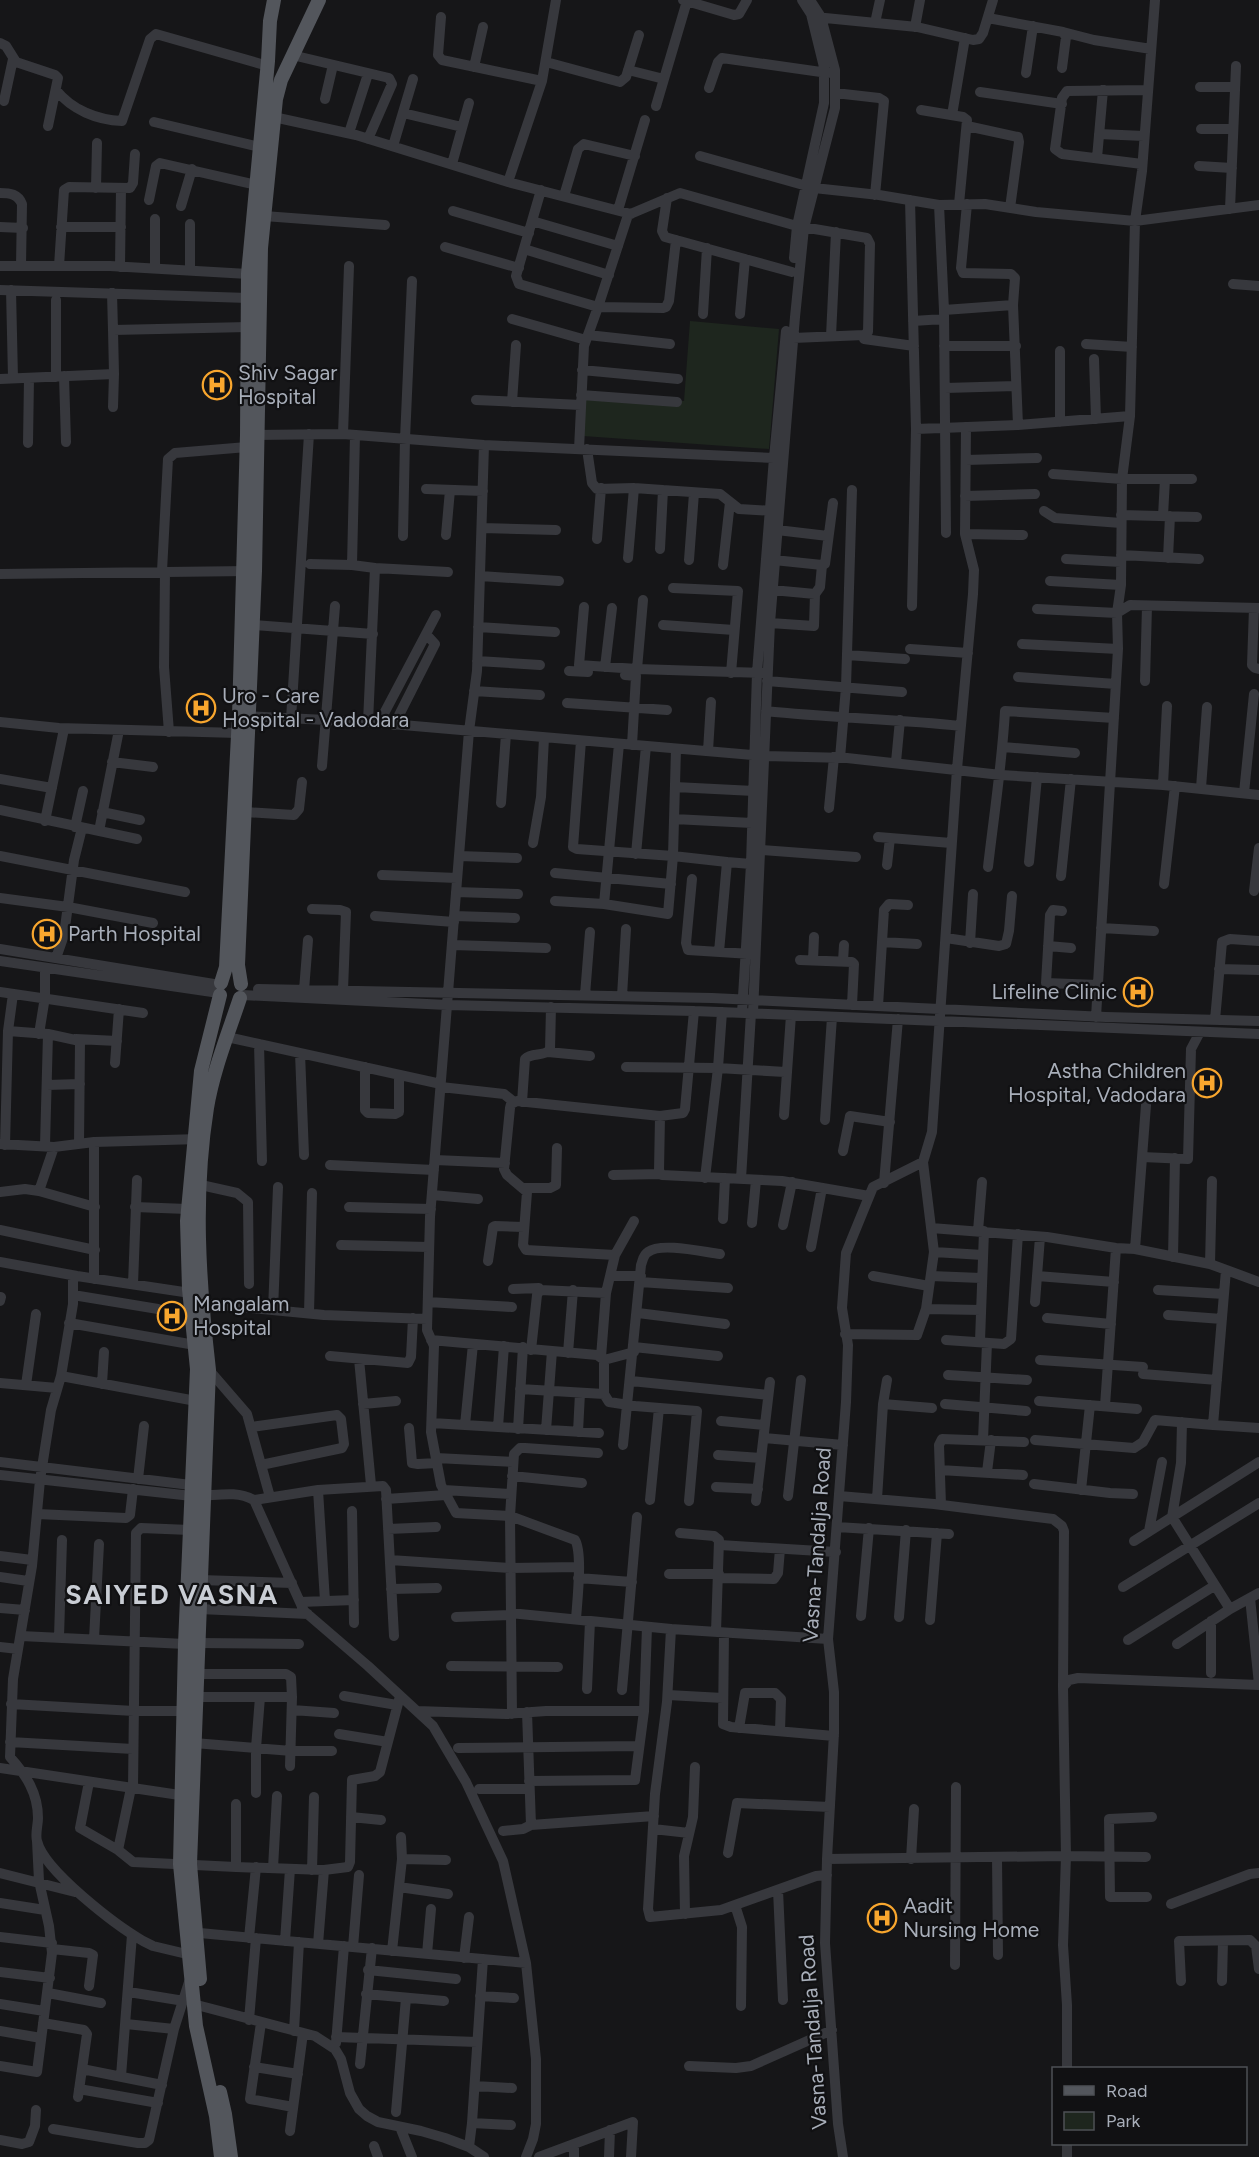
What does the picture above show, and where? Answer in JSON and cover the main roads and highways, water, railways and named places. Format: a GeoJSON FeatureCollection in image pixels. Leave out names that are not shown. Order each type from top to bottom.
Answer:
{"type":"FeatureCollection","features":[{"type":"Feature","properties":{"kind":"main road"},"geometry":{"type":"LineString","coordinates":[[231,2157],[225,2114],[203,2025],[193,2004],[193,1956],[185,1864],[187,1796],[184,1711],[191,1643],[190,1530],[201,1491],[195,1345],[197,1221],[201,1185],[198,1139],[241,991],[238,965],[245,813],[244,716],[251,439],[264,216],[270,21],[274,0]]}},
{"type":"Feature","properties":{"kind":"main road"},"geometry":{"type":"LineString","coordinates":[[251,439],[248,274],[260,147],[281,80],[319,0]]}},
{"type":"Feature","properties":{"kind":"main road"},"geometry":{"type":"LineString","coordinates":[[187,1796],[194,1743],[196,1674],[191,1643],[199,1609],[201,1491],[208,1370],[197,1297],[188,1209],[198,1139],[203,1055],[226,967],[238,733],[244,716],[253,625],[249,571]]}},
{"type":"Feature","properties":{"kind":"main road"},"geometry":{"type":"LineString","coordinates":[[220,989],[231,978],[241,991]]}},
{"type":"Feature","properties":{"kind":"main road"},"geometry":{"type":"LineString","coordinates":[[220,989],[229,1002],[241,991]]}},
{"type":"Feature","properties":{"kind":"main road"},"geometry":{"type":"LineString","coordinates":[[193,1956],[191,1978],[196,2026],[216,2116],[221,2157]]}},
{"type":"Feature","properties":{"kind":"place","name":"Shiv Sagar Hospital"},"geometry":{"type":"Point","coordinates":[217,385]}},
{"type":"Feature","properties":{"kind":"place","name":"Uro - Care Hospital - Vadodara"},"geometry":{"type":"Point","coordinates":[201,708]}},
{"type":"Feature","properties":{"kind":"place","name":"Parth Hospital"},"geometry":{"type":"Point","coordinates":[47,934]}},
{"type":"Feature","properties":{"kind":"place","name":"Lifeline Clinic"},"geometry":{"type":"Point","coordinates":[1138,992]}},
{"type":"Feature","properties":{"kind":"place","name":"Astha Children Hospital, Vadodara"},"geometry":{"type":"Point","coordinates":[1207,1083]}},
{"type":"Feature","properties":{"kind":"place","name":"Mangalam Hospital"},"geometry":{"type":"Point","coordinates":[172,1316]}},
{"type":"Feature","properties":{"kind":"place","name":"Aadit Nursing Home"},"geometry":{"type":"Point","coordinates":[882,1918]}},
{"type":"Feature","properties":{"kind":"district","name":"SAIYED VASNA"},"geometry":{"type":"Point","coordinates":[172,1595]}}]}
